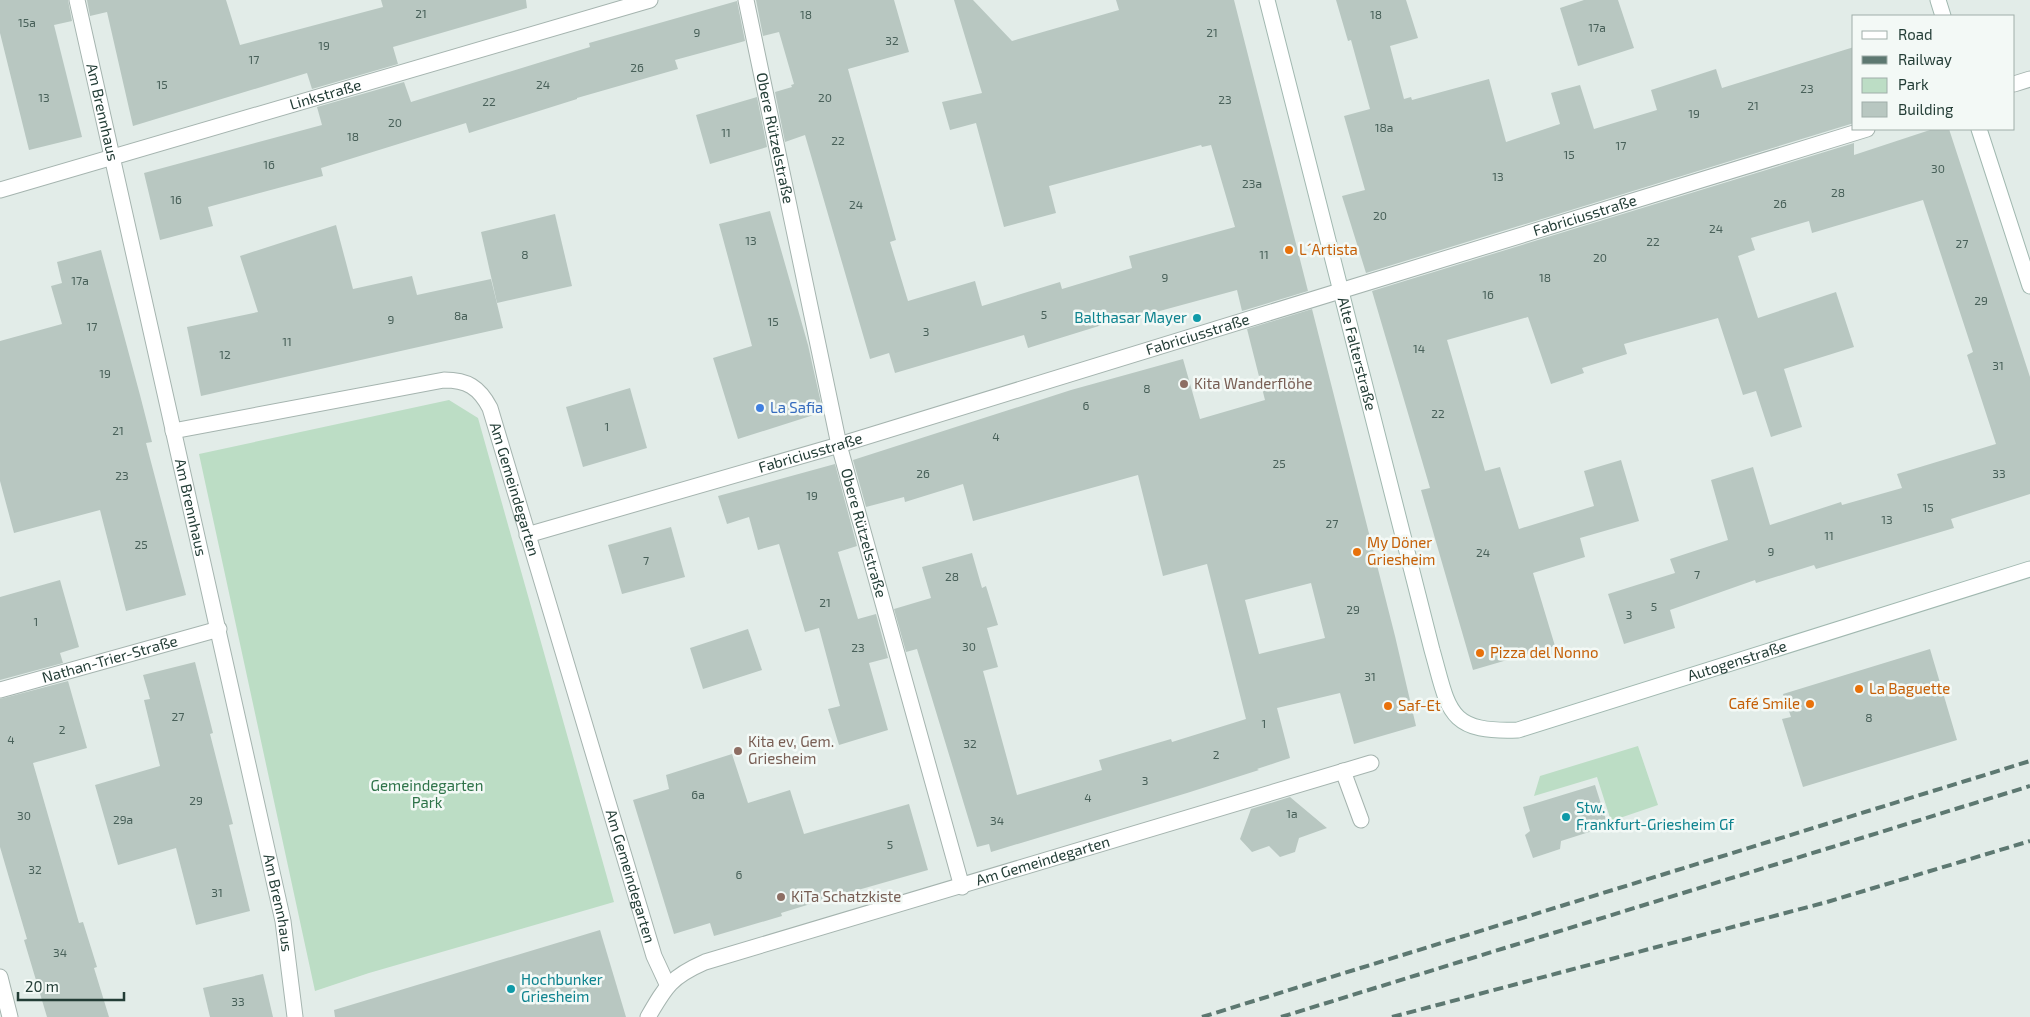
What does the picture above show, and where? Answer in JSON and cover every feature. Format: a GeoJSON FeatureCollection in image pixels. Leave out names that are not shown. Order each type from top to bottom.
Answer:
{"type":"FeatureCollection","features":[{"type":"Feature","properties":{"kind":"street","name":"Am Brennhaus"},"geometry":{"type":"LineString","coordinates":[[77,0],[219,629],[282,922],[295,1017]]}},
{"type":"Feature","properties":{"kind":"street","name":"Linkstraße"},"geometry":{"type":"LineString","coordinates":[[0,190],[113,155],[650,0]]}},
{"type":"Feature","properties":{"kind":"street","name":"Obere Rützelstraße"},"geometry":{"type":"LineString","coordinates":[[746,0],[839,446],[962,887]]}},
{"type":"Feature","properties":{"kind":"street","name":"Alte Falterstraße"},"geometry":{"type":"LineString","coordinates":[[1266,0],[1448,708]]}},
{"type":"Feature","properties":{"kind":"street"},"geometry":{"type":"LineString","coordinates":[[1938,0],[1943,15]]}},
{"type":"Feature","properties":{"kind":"street"},"geometry":{"type":"LineString","coordinates":[[2015,84],[2030,79]]}},
{"type":"Feature","properties":{"kind":"street","name":"Fabriciusstraße"},"geometry":{"type":"LineString","coordinates":[[527,535],[839,446],[1864,130]]}},
{"type":"Feature","properties":{"kind":"street"},"geometry":{"type":"LineString","coordinates":[[1979,130],[2030,286]]}},
{"type":"Feature","properties":{"kind":"street","name":"Am Gemeindegarten"},"geometry":{"type":"LineString","coordinates":[[173,431],[444,380],[459,380],[473,385],[483,394],[490,408],[654,956],[667,984],[685,970],[704,962],[962,887],[1371,763]]}},
{"type":"Feature","properties":{"kind":"street","name":"Autogenstraße"},"geometry":{"type":"LineString","coordinates":[[1448,708],[1476,729],[1518,730],[2030,570]]}},
{"type":"Feature","properties":{"kind":"street","name":"Nathan-Trier-Straße"},"geometry":{"type":"LineString","coordinates":[[0,690],[219,629]]}},
{"type":"Feature","properties":{"kind":"street"},"geometry":{"type":"LineString","coordinates":[[1343,771],[1361,820]]}},
{"type":"Feature","properties":{"kind":"street"},"geometry":{"type":"LineString","coordinates":[[0,977],[10,1017]]}},
{"type":"Feature","properties":{"kind":"street"},"geometry":{"type":"LineString","coordinates":[[648,1017],[667,984]]}},
{"type":"Feature","properties":{"kind":"green space","name":"Gemeindegarten Park"},"geometry":{"type":"Polygon","coordinates":[[[449,400],[478,418],[614,902],[369,973],[315,991],[199,454],[449,400]]]}},
{"type":"Feature","properties":{"kind":"green space"},"geometry":{"type":"Polygon","coordinates":[[[1638,746],[1658,805],[1611,821],[1597,777],[1534,796],[1540,776],[1638,746]]]}},
{"type":"Feature","properties":{"kind":"building"},"geometry":{"type":"Polygon","coordinates":[[[0,0],[68,0],[72,21],[54,25],[82,137],[29,150],[0,33],[0,0]]]}},
{"type":"Feature","properties":{"kind":"building"},"geometry":{"type":"Polygon","coordinates":[[[87,0],[226,0],[240,45],[383,7],[381,0],[526,0],[527,8],[393,47],[398,64],[312,89],[307,73],[133,126],[107,12],[90,16],[87,0]]]}},
{"type":"Feature","properties":{"kind":"building"},"geometry":{"type":"Polygon","coordinates":[[[756,0],[894,0],[909,52],[848,69],[896,240],[890,242],[908,301],[975,281],[982,306],[1060,282],[1062,289],[1132,268],[1129,256],[1235,227],[1211,145],[1202,147],[1201,145],[1049,186],[1056,213],[1004,227],[976,123],[950,130],[942,102],[982,93],[954,0],[973,0],[1012,41],[1119,10],[1116,0],[1234,0],[1308,291],[1242,311],[1237,290],[1145,315],[1144,312],[1028,348],[1024,335],[895,373],[889,353],[870,359],[805,135],[785,142],[775,92],[792,87],[791,85],[794,84],[779,32],[763,36],[756,0]]]}},
{"type":"Feature","properties":{"kind":"building"},"geometry":{"type":"Polygon","coordinates":[[[1336,0],[1406,0],[1418,38],[1390,46],[1404,99],[1411,97],[1412,100],[1489,79],[1506,142],[1560,124],[1551,93],[1580,85],[1594,129],[1657,110],[1651,90],[1716,69],[1722,88],[1852,48],[1852,124],[1366,273],[1342,196],[1365,190],[1344,116],[1370,109],[1351,40],[1348,41],[1336,0]]]}},
{"type":"Feature","properties":{"kind":"building"},"geometry":{"type":"Polygon","coordinates":[[[1584,0],[1618,0],[1634,48],[1578,66],[1560,8],[1584,0]]]}},
{"type":"Feature","properties":{"kind":"building"},"geometry":{"type":"Polygon","coordinates":[[[737,1],[745,41],[675,60],[678,69],[577,98],[469,133],[466,123],[321,168],[323,176],[208,207],[213,226],[160,240],[144,173],[322,125],[317,107],[404,82],[411,102],[590,47],[589,43],[737,1]]]}},
{"type":"Feature","properties":{"kind":"building"},"geometry":{"type":"Polygon","coordinates":[[[757,97],[767,147],[710,164],[696,115],[757,97]]]}},
{"type":"Feature","properties":{"kind":"building"},"geometry":{"type":"Polygon","coordinates":[[[1930,130],[1949,130],[2030,377],[2030,494],[1951,519],[1954,528],[1816,569],[1814,565],[1756,583],[1755,580],[1670,610],[1675,628],[1624,644],[1608,594],[1675,573],[1670,559],[1728,540],[1711,480],[1753,467],[1770,525],[1841,502],[1842,505],[1902,488],[1897,474],[1996,444],[1967,355],[1973,352],[1923,200],[1812,233],[1809,221],[1751,238],[1755,250],[1738,256],[1758,318],[1836,292],[1854,347],[1784,369],[1802,427],[1771,437],[1756,391],[1743,395],[1718,318],[1624,344],[1627,354],[1582,368],[1584,373],[1551,384],[1528,317],[1447,340],[1485,471],[1500,467],[1519,529],[1594,506],[1584,471],[1621,460],[1639,521],[1580,538],[1585,557],[1533,573],[1555,646],[1473,670],[1421,490],[1430,488],[1372,291],[1854,143],[1854,155],[1930,130]]]}},
{"type":"Feature","properties":{"kind":"building"},"geometry":{"type":"Polygon","coordinates":[[[770,211],[808,345],[823,412],[738,439],[713,358],[752,346],[719,224],[770,211]]]}},
{"type":"Feature","properties":{"kind":"building"},"geometry":{"type":"Polygon","coordinates":[[[555,214],[572,286],[497,303],[481,232],[555,214]]]}},
{"type":"Feature","properties":{"kind":"building"},"geometry":{"type":"Polygon","coordinates":[[[336,225],[353,289],[412,276],[417,295],[491,279],[503,328],[201,396],[187,327],[258,312],[240,256],[336,225]]]}},
{"type":"Feature","properties":{"kind":"building"},"geometry":{"type":"Polygon","coordinates":[[[101,250],[152,442],[146,443],[186,595],[126,611],[100,510],[14,533],[0,481],[0,341],[62,324],[51,286],[62,283],[57,262],[101,250]]]}},
{"type":"Feature","properties":{"kind":"building"},"geometry":{"type":"Polygon","coordinates":[[[1312,309],[1416,726],[1354,744],[1340,693],[1277,708],[1290,758],[1187,793],[991,852],[989,844],[977,847],[917,649],[906,652],[894,609],[931,598],[922,567],[972,553],[982,588],[986,586],[998,625],[987,628],[998,667],[983,671],[1017,795],[1102,770],[1099,760],[1171,739],[1172,742],[1246,719],[1207,564],[1163,576],[1138,475],[973,521],[963,484],[905,502],[904,497],[866,507],[853,460],[1071,390],[1183,359],[1200,419],[1265,400],[1247,329],[1312,309]],[[1311,583],[1245,600],[1259,654],[1325,638],[1311,583]]]}},
{"type":"Feature","properties":{"kind":"building"},"geometry":{"type":"Polygon","coordinates":[[[630,388],[647,448],[583,467],[566,407],[630,388]]]}},
{"type":"Feature","properties":{"kind":"building"},"geometry":{"type":"Polygon","coordinates":[[[835,464],[857,546],[838,552],[858,619],[876,614],[888,658],[869,663],[888,730],[839,745],[828,709],[840,706],[819,628],[805,632],[779,544],[758,550],[749,517],[727,524],[718,496],[835,464]]]}},
{"type":"Feature","properties":{"kind":"building"},"geometry":{"type":"Polygon","coordinates":[[[671,527],[685,577],[622,594],[608,545],[671,527]]]}},
{"type":"Feature","properties":{"kind":"building"},"geometry":{"type":"Polygon","coordinates":[[[60,580],[79,647],[60,653],[63,663],[0,680],[0,597],[60,580]]]}},
{"type":"Feature","properties":{"kind":"building"},"geometry":{"type":"Polygon","coordinates":[[[748,629],[762,670],[703,689],[690,648],[748,629]]]}},
{"type":"Feature","properties":{"kind":"building"},"geometry":{"type":"Polygon","coordinates":[[[1930,649],[1957,740],[1803,787],[1782,719],[1791,717],[1783,694],[1930,649]]]}},
{"type":"Feature","properties":{"kind":"building"},"geometry":{"type":"Polygon","coordinates":[[[195,662],[213,733],[210,734],[233,824],[229,825],[250,911],[196,925],[176,848],[118,865],[95,785],[160,766],[144,700],[150,699],[143,675],[195,662]]]}},
{"type":"Feature","properties":{"kind":"building"},"geometry":{"type":"Polygon","coordinates":[[[68,681],[87,748],[33,763],[79,923],[83,922],[97,967],[94,968],[109,1017],[47,1017],[24,940],[27,939],[0,847],[0,699],[68,681]]]}},
{"type":"Feature","properties":{"kind":"building"},"geometry":{"type":"Polygon","coordinates":[[[732,754],[748,803],[790,790],[804,834],[909,804],[928,870],[781,913],[782,916],[714,936],[710,923],[674,934],[633,800],[669,789],[666,775],[732,754]]]}},
{"type":"Feature","properties":{"kind":"building","name":"Stw. Frankfurt-Griesheim Gf"},"geometry":{"type":"Polygon","coordinates":[[[1595,785],[1608,826],[1561,841],[1560,849],[1533,858],[1525,835],[1530,831],[1523,807],[1595,785]]]}},
{"type":"Feature","properties":{"kind":"building"},"geometry":{"type":"Polygon","coordinates":[[[1290,797],[1327,828],[1299,838],[1295,852],[1280,857],[1269,846],[1252,852],[1240,839],[1251,809],[1290,797]]]}},
{"type":"Feature","properties":{"kind":"building","name":"Hochbunker Griesheim"},"geometry":{"type":"Polygon","coordinates":[[[600,930],[626,1017],[335,1017],[334,1010],[600,930]]]}},
{"type":"Feature","properties":{"kind":"building"},"geometry":{"type":"Polygon","coordinates":[[[263,974],[273,1017],[210,1017],[203,988],[263,974]]]}},
{"type":"Feature","properties":{"kind":"railway"},"geometry":{"type":"LineString","coordinates":[[1202,1017],[2030,761]]}},
{"type":"Feature","properties":{"kind":"railway"},"geometry":{"type":"LineString","coordinates":[[1281,1017],[2030,786]]}},
{"type":"Feature","properties":{"kind":"railway"},"geometry":{"type":"LineString","coordinates":[[1392,1017],[1827,902],[2030,841]]}},
{"type":"Feature","properties":{"kind":"place","name":"L´Artista"},"geometry":{"type":"Point","coordinates":[1289,250]}},
{"type":"Feature","properties":{"kind":"place","name":"Balthasar Mayer"},"geometry":{"type":"Point","coordinates":[1197,318]}},
{"type":"Feature","properties":{"kind":"place","name":"Kita Wanderflöhe"},"geometry":{"type":"Point","coordinates":[1184,384]}},
{"type":"Feature","properties":{"kind":"place","name":"La Safia"},"geometry":{"type":"Point","coordinates":[760,408]}},
{"type":"Feature","properties":{"kind":"place","name":"My Döner Griesheim"},"geometry":{"type":"Point","coordinates":[1357,552]}},
{"type":"Feature","properties":{"kind":"place","name":"Pizza del Nonno"},"geometry":{"type":"Point","coordinates":[1480,653]}},
{"type":"Feature","properties":{"kind":"place","name":"La Baguette"},"geometry":{"type":"Point","coordinates":[1859,689]}},
{"type":"Feature","properties":{"kind":"place","name":"Café Smile"},"geometry":{"type":"Point","coordinates":[1810,704]}},
{"type":"Feature","properties":{"kind":"place","name":"Saf-Et"},"geometry":{"type":"Point","coordinates":[1388,706]}},
{"type":"Feature","properties":{"kind":"place","name":"Kita ev, Gem. Griesheim"},"geometry":{"type":"Point","coordinates":[738,751]}},
{"type":"Feature","properties":{"kind":"place","name":"Stw. Frankfurt-Griesheim Gf"},"geometry":{"type":"Point","coordinates":[1566,817]}},
{"type":"Feature","properties":{"kind":"place","name":"KiTa Schatzkiste"},"geometry":{"type":"Point","coordinates":[781,897]}},
{"type":"Feature","properties":{"kind":"place","name":"Hochbunker Griesheim"},"geometry":{"type":"Point","coordinates":[511,989]}}]}
